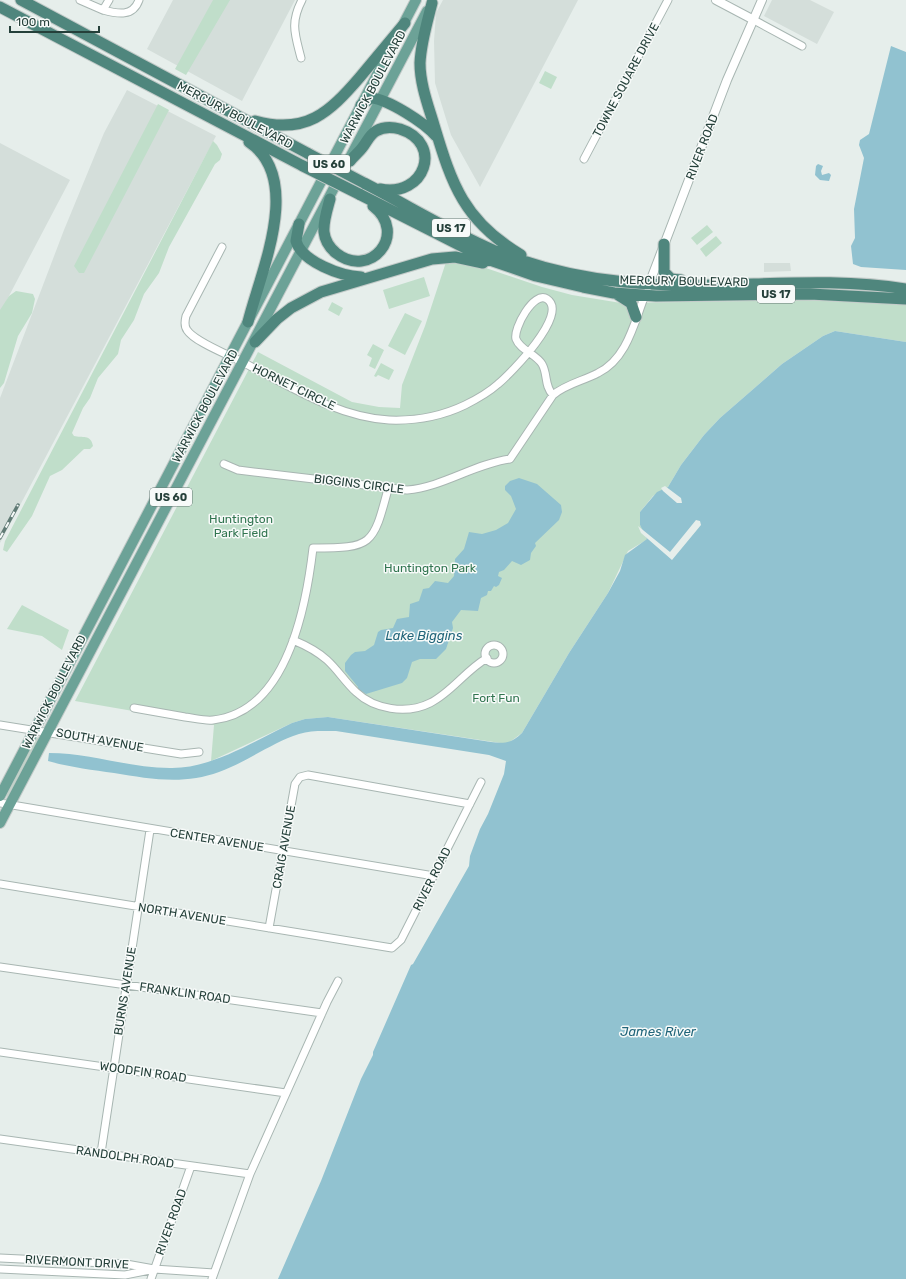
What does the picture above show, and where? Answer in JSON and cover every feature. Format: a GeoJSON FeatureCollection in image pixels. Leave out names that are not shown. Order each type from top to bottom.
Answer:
{"type":"FeatureCollection","features":[{"type":"Feature","properties":{"kind":"highway","name":"MERCURY BOULEVARD"},"geometry":{"type":"LineString","coordinates":[[21,0],[482,245],[540,266],[605,279],[649,284],[842,284],[906,289]]}},
{"type":"Feature","properties":{"kind":"highway"},"geometry":{"type":"LineString","coordinates":[[432,2],[421,48],[422,86],[455,188],[473,216],[502,243],[540,266]]}},
{"type":"Feature","properties":{"kind":"highway","name":"MERCURY BOULEVARD"},"geometry":{"type":"LineString","coordinates":[[0,7],[221,123],[238,134],[457,245],[509,267],[558,282],[614,293],[645,295],[810,294],[906,299]]}},
{"type":"Feature","properties":{"kind":"highway"},"geometry":{"type":"LineString","coordinates":[[246,119],[284,126],[319,117],[341,99],[405,23]]}},
{"type":"Feature","properties":{"kind":"highway"},"geometry":{"type":"LineString","coordinates":[[361,105],[371,98],[381,100],[424,124],[438,138]]}},
{"type":"Feature","properties":{"kind":"highway"},"geometry":{"type":"LineString","coordinates":[[350,161],[363,147],[370,136],[380,129],[397,128],[404,130],[416,139],[423,149],[425,162],[422,172],[416,180],[406,187],[397,190],[369,185]]}},
{"type":"Feature","properties":{"kind":"highway"},"geometry":{"type":"LineString","coordinates":[[238,134],[252,144],[266,159],[275,181],[277,195],[277,208],[263,275],[248,322]]}},
{"type":"Feature","properties":{"kind":"highway"},"geometry":{"type":"LineString","coordinates":[[330,199],[324,225],[324,234],[327,243],[342,257],[352,261],[364,261],[373,257],[381,250],[385,244],[388,232],[383,214],[359,194]]}},
{"type":"Feature","properties":{"kind":"highway"},"geometry":{"type":"LineString","coordinates":[[299,224],[296,241],[302,252],[317,263],[342,274],[368,278]]}},
{"type":"Feature","properties":{"kind":"highway"},"geometry":{"type":"LineString","coordinates":[[664,244],[663,269],[665,276],[671,279],[701,284]]}},
{"type":"Feature","properties":{"kind":"highway"},"geometry":{"type":"LineString","coordinates":[[255,342],[277,319],[299,303],[321,292],[417,262],[440,257],[461,258],[509,267]]}},
{"type":"Feature","properties":{"kind":"highway"},"geometry":{"type":"LineString","coordinates":[[614,293],[631,304],[636,317]]}},
{"type":"Feature","properties":{"kind":"main road","name":"WARWICK BOULEVARD"},"geometry":{"type":"LineString","coordinates":[[0,796],[416,0]]}},
{"type":"Feature","properties":{"kind":"main road","name":"WARWICK BOULEVARD"},"geometry":{"type":"LineString","coordinates":[[0,823],[5,804],[48,732],[201,440],[255,342],[432,2]]}},
{"type":"Feature","properties":{"kind":"main road"},"geometry":{"type":"LineString","coordinates":[[190,434],[201,440]]}},
{"type":"Feature","properties":{"kind":"main road"},"geometry":{"type":"LineString","coordinates":[[118,570],[129,576]]}},
{"type":"Feature","properties":{"kind":"main road"},"geometry":{"type":"LineString","coordinates":[[88,627],[99,633]]}},
{"type":"Feature","properties":{"kind":"street"},"geometry":{"type":"LineString","coordinates":[[80,0],[103,10],[118,14],[128,13],[136,7],[140,0]]}},
{"type":"Feature","properties":{"kind":"street"},"geometry":{"type":"LineString","coordinates":[[103,10],[109,0]]}},
{"type":"Feature","properties":{"kind":"street"},"geometry":{"type":"LineString","coordinates":[[301,58],[294,32],[294,22],[302,0]]}},
{"type":"Feature","properties":{"kind":"street","name":"TOWNE SQUARE DRIVE"},"geometry":{"type":"LineString","coordinates":[[584,159],[668,0]]}},
{"type":"Feature","properties":{"kind":"street"},"geometry":{"type":"LineString","coordinates":[[716,0],[802,46]]}},
{"type":"Feature","properties":{"kind":"street","name":"RIVER ROAD"},"geometry":{"type":"LineString","coordinates":[[645,295],[752,19],[762,0]]}},
{"type":"Feature","properties":{"kind":"street","name":"HORNET CIRCLE"},"geometry":{"type":"LineString","coordinates":[[222,247],[186,316],[185,321],[187,330],[193,336],[231,356],[341,410],[377,419],[406,420],[440,414],[453,410],[482,395],[498,384],[530,352]]}},
{"type":"Feature","properties":{"kind":"street"},"geometry":{"type":"LineString","coordinates":[[530,352],[551,315],[551,304],[546,298],[535,299],[516,330],[517,340],[542,364],[548,389],[553,395],[561,388],[602,371],[612,364],[624,348],[645,295]]}},
{"type":"Feature","properties":{"kind":"street","name":"BIGGINS CIRCLE"},"geometry":{"type":"LineString","coordinates":[[224,464],[244,470],[388,489],[407,490],[424,488],[494,462],[510,459],[553,395]]}},
{"type":"Feature","properties":{"kind":"street"},"geometry":{"type":"LineString","coordinates":[[134,708],[211,721],[232,715],[249,706],[261,697],[273,682],[302,617],[313,548],[347,548],[365,542],[374,532],[379,523],[388,489]]}},
{"type":"Feature","properties":{"kind":"street"},"geometry":{"type":"LineString","coordinates":[[293,640],[308,646],[326,659],[361,696],[384,707],[405,709],[424,706],[439,698],[487,658]]}},
{"type":"Feature","properties":{"kind":"street","name":"SOUTH AVENUE"},"geometry":{"type":"LineString","coordinates":[[0,725],[181,754],[200,752]]}},
{"type":"Feature","properties":{"kind":"street","name":"CRAIG AVENUE"},"geometry":{"type":"LineString","coordinates":[[270,928],[295,784],[300,777],[308,774],[470,804]]}},
{"type":"Feature","properties":{"kind":"street","name":"RIVER ROAD"},"geometry":{"type":"LineString","coordinates":[[364,944],[388,948],[399,944],[481,782]]}},
{"type":"Feature","properties":{"kind":"street","name":"CENTER AVENUE"},"geometry":{"type":"LineString","coordinates":[[5,804],[150,830],[434,876]]}},
{"type":"Feature","properties":{"kind":"street","name":"BURNS AVENUE"},"geometry":{"type":"LineString","coordinates":[[101,1153],[125,985],[150,830]]}},
{"type":"Feature","properties":{"kind":"street","name":"NORTH AVENUE"},"geometry":{"type":"LineString","coordinates":[[0,884],[364,944]]}},
{"type":"Feature","properties":{"kind":"street","name":"FRANKLIN ROAD"},"geometry":{"type":"LineString","coordinates":[[0,967],[322,1012]]}},
{"type":"Feature","properties":{"kind":"street"},"geometry":{"type":"LineString","coordinates":[[213,1276],[250,1174],[322,1012],[338,981]]}},
{"type":"Feature","properties":{"kind":"street","name":"WOODFIN ROAD"},"geometry":{"type":"LineString","coordinates":[[0,1052],[286,1093]]}},
{"type":"Feature","properties":{"kind":"street","name":"RANDOLPH ROAD"},"geometry":{"type":"LineString","coordinates":[[0,1139],[250,1174]]}},
{"type":"Feature","properties":{"kind":"street","name":"RIVER ROAD"},"geometry":{"type":"LineString","coordinates":[[151,1279],[191,1166]]}},
{"type":"Feature","properties":{"kind":"street","name":"RIVERMONT DRIVE"},"geometry":{"type":"LineString","coordinates":[[0,1258],[126,1264],[154,1270],[213,1276]]}},
{"type":"Feature","properties":{"kind":"street","name":"RIVERMONT DRIVE"},"geometry":{"type":"LineString","coordinates":[[0,1269],[125,1275],[154,1270]]}},
{"type":"Feature","properties":{"kind":"shaded area"},"geometry":{"type":"Polygon","coordinates":[[[173,0],[295,0],[242,101],[147,49],[173,0]]]}},
{"type":"Feature","properties":{"kind":"shaded area"},"geometry":{"type":"Polygon","coordinates":[[[443,0],[578,0],[480,187],[451,135],[435,83],[434,41],[436,13],[443,0]]]}},
{"type":"Feature","properties":{"kind":"shaded area"},"geometry":{"type":"Polygon","coordinates":[[[772,0],[810,0],[834,12],[817,44],[764,16],[772,0]]]}},
{"type":"Feature","properties":{"kind":"shaded area"},"geometry":{"type":"Polygon","coordinates":[[[127,90],[216,136],[0,543],[0,398],[64,230],[104,133],[127,90]]]}},
{"type":"Feature","properties":{"kind":"shaded area"},"geometry":{"type":"Polygon","coordinates":[[[0,143],[70,180],[0,313],[0,143]]]}},
{"type":"Feature","properties":{"kind":"shaded area"},"geometry":{"type":"Polygon","coordinates":[[[764,263],[790,263],[791,271],[764,272],[764,263]]]}},
{"type":"Feature","properties":{"kind":"green space"},"geometry":{"type":"Polygon","coordinates":[[[213,0],[230,0],[186,75],[175,69],[213,0]]]}},
{"type":"Feature","properties":{"kind":"green space"},"geometry":{"type":"Polygon","coordinates":[[[545,71],[557,77],[551,89],[539,83],[545,71]]]}},
{"type":"Feature","properties":{"kind":"green space"},"geometry":{"type":"Polygon","coordinates":[[[158,104],[169,110],[84,273],[79,273],[74,266],[158,104]]]}},
{"type":"Feature","properties":{"kind":"green space"},"geometry":{"type":"Polygon","coordinates":[[[213,141],[222,154],[220,160],[215,164],[169,247],[159,273],[144,294],[134,320],[121,340],[118,354],[98,378],[90,398],[83,408],[72,433],[74,436],[88,438],[92,442],[93,446],[90,449],[84,449],[62,470],[50,476],[32,516],[7,552],[3,550],[5,541],[213,141]]]}},
{"type":"Feature","properties":{"kind":"green space"},"geometry":{"type":"Polygon","coordinates":[[[707,225],[713,232],[697,245],[691,238],[707,225]]]}},
{"type":"Feature","properties":{"kind":"green space"},"geometry":{"type":"Polygon","coordinates":[[[716,236],[722,243],[706,257],[700,249],[716,236]]]}},
{"type":"Feature","properties":{"kind":"green space","name":"Huntington Park"},"geometry":{"type":"Polygon","coordinates":[[[446,262],[480,266],[542,287],[572,295],[621,303],[804,300],[906,305],[906,342],[835,331],[823,336],[782,364],[720,418],[704,435],[681,465],[668,487],[653,496],[640,512],[640,525],[648,539],[628,551],[608,593],[569,653],[522,733],[507,744],[328,717],[305,719],[292,723],[211,761],[214,725],[75,701],[258,352],[352,402],[379,407],[400,408],[402,385],[425,326],[446,262]]]}},
{"type":"Feature","properties":{"kind":"green space"},"geometry":{"type":"Polygon","coordinates":[[[424,277],[430,296],[389,309],[383,290],[424,277]]]}},
{"type":"Feature","properties":{"kind":"green space"},"geometry":{"type":"Polygon","coordinates":[[[16,291],[33,294],[35,299],[32,313],[18,336],[4,383],[0,388],[0,310],[9,296],[16,291]]]}},
{"type":"Feature","properties":{"kind":"green space"},"geometry":{"type":"Polygon","coordinates":[[[332,302],[343,308],[339,316],[328,310],[332,302]]]}},
{"type":"Feature","properties":{"kind":"green space"},"geometry":{"type":"Polygon","coordinates":[[[405,313],[422,321],[405,355],[388,346],[405,313]]]}},
{"type":"Feature","properties":{"kind":"green space"},"geometry":{"type":"Polygon","coordinates":[[[373,344],[384,350],[375,369],[369,366],[372,358],[367,355],[373,344]]]}},
{"type":"Feature","properties":{"kind":"green space"},"geometry":{"type":"Polygon","coordinates":[[[381,363],[394,370],[389,380],[378,375],[376,377],[374,376],[381,363]]]}},
{"type":"Feature","properties":{"kind":"green space"},"geometry":{"type":"Polygon","coordinates":[[[22,605],[69,630],[62,650],[42,636],[7,629],[22,605]]]}},
{"type":"Feature","properties":{"kind":"green space"},"geometry":{"type":"Polygon","coordinates":[[[36,737],[39,739],[7,797],[6,795],[8,790],[36,737]]]}},
{"type":"Feature","properties":{"kind":"water"},"geometry":{"type":"Polygon","coordinates":[[[891,46],[906,52],[906,270],[861,267],[853,264],[851,246],[855,238],[854,209],[864,158],[859,145],[860,140],[869,134],[891,46]]]}},
{"type":"Feature","properties":{"kind":"water"},"geometry":{"type":"Polygon","coordinates":[[[818,164],[823,166],[821,171],[822,175],[829,173],[831,175],[829,181],[820,180],[815,175],[816,166],[818,164]]]}},
{"type":"Feature","properties":{"kind":"water","name":"James River"},"geometry":{"type":"Polygon","coordinates":[[[835,331],[906,342],[906,1279],[278,1279],[321,1181],[361,1079],[373,1055],[411,965],[413,964],[469,866],[470,856],[480,829],[488,814],[504,774],[506,761],[489,755],[336,731],[313,731],[299,734],[279,742],[219,772],[206,776],[180,780],[154,779],[64,765],[48,761],[49,753],[80,755],[140,766],[170,768],[186,767],[218,759],[292,723],[305,719],[328,717],[496,743],[504,743],[515,739],[522,733],[569,653],[608,593],[620,571],[625,555],[647,539],[640,525],[640,512],[657,492],[668,487],[681,465],[704,435],[720,418],[782,364],[823,336],[835,331]]]}},
{"type":"Feature","properties":{"kind":"water","name":"Lake Biggins"},"geometry":{"type":"Polygon","coordinates":[[[519,478],[537,484],[561,505],[562,512],[559,520],[535,543],[536,546],[531,553],[530,560],[521,565],[512,561],[504,570],[499,572],[498,576],[502,578],[499,585],[496,587],[494,586],[491,591],[488,591],[487,595],[481,598],[478,611],[461,610],[452,622],[453,628],[446,649],[436,659],[420,659],[412,662],[407,678],[402,683],[366,694],[358,689],[345,671],[345,663],[351,655],[355,652],[365,651],[374,645],[378,632],[393,628],[397,619],[409,617],[410,604],[419,601],[423,589],[429,588],[435,581],[448,583],[454,576],[455,559],[464,549],[469,532],[482,534],[496,530],[508,523],[516,509],[511,496],[505,490],[505,486],[510,481],[519,478]]]}},
{"type":"Feature","properties":{"kind":"pier"},"geometry":{"type":"Polygon","coordinates":[[[665,486],[681,498],[682,503],[677,503],[663,491],[661,488],[665,486]]]}},
{"type":"Feature","properties":{"kind":"pier"},"geometry":{"type":"Polygon","coordinates":[[[696,520],[700,521],[701,525],[672,560],[641,533],[638,526],[670,552],[696,520]]]}},
{"type":"Feature","properties":{"kind":"railway"},"geometry":{"type":"LineString","coordinates":[[0,538],[18,505]]}},
{"type":"Feature","properties":{"kind":"park label","name":"Huntington Park Field"},"geometry":{"type":"Point","coordinates":[241,526]}},
{"type":"Feature","properties":{"kind":"park label","name":"Fort Fun"},"geometry":{"type":"Point","coordinates":[496,698]}}]}
